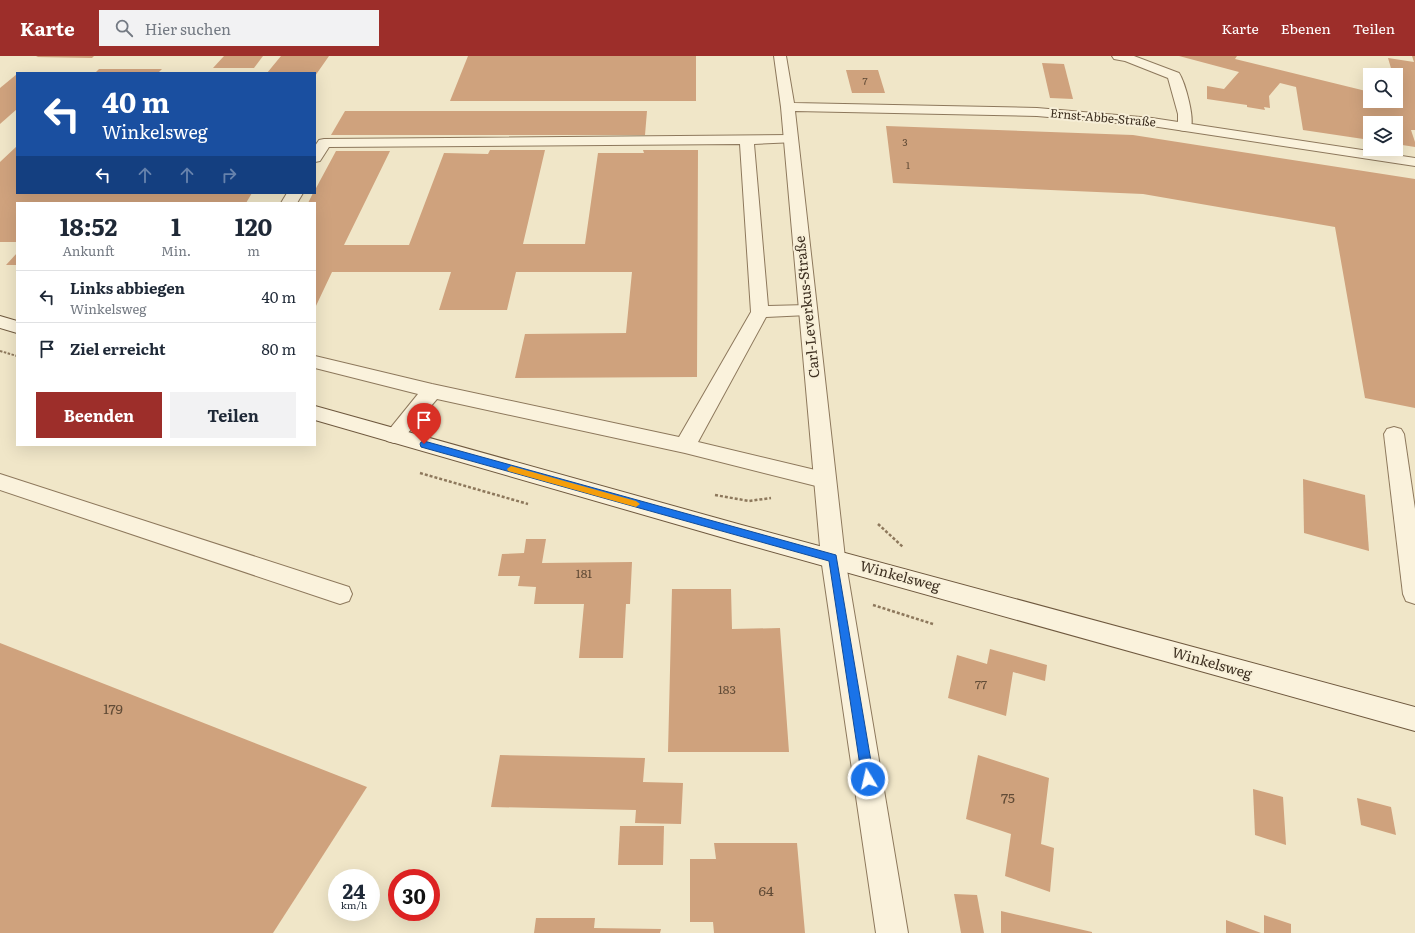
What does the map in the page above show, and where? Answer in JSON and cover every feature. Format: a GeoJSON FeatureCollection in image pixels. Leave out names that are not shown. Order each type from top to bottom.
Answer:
{"type":"FeatureCollection","features":[{"type":"Feature","properties":{"kind":"street","name":"Carl-Leverkus-Straße"},"geometry":{"type":"LineString","coordinates":[[780,56],[788,107],[824,480],[833,558],[892,933]]}},
{"type":"Feature","properties":{"kind":"street"},"geometry":{"type":"LineString","coordinates":[[1118,56],[1128,58],[1174,76],[1185,114],[1185,127]]}},
{"type":"Feature","properties":{"kind":"street","name":"Ernst-Abbe-Straße"},"geometry":{"type":"LineString","coordinates":[[788,107],[1037,112],[1152,122],[1415,162]]}},
{"type":"Feature","properties":{"kind":"street"},"geometry":{"type":"LineString","coordinates":[[316,156],[324,143],[791,139]]}},
{"type":"Feature","properties":{"kind":"street"},"geometry":{"type":"LineString","coordinates":[[684,446],[760,312],[747,140]]}},
{"type":"Feature","properties":{"kind":"street"},"geometry":{"type":"LineString","coordinates":[[760,312],[808,310]]}},
{"type":"Feature","properties":{"kind":"street"},"geometry":{"type":"LineString","coordinates":[[0,322],[16,327]]}},
{"type":"Feature","properties":{"kind":"street"},"geometry":{"type":"LineString","coordinates":[[316,362],[432,391],[684,446],[824,480]]}},
{"type":"Feature","properties":{"kind":"street"},"geometry":{"type":"LineString","coordinates":[[394,436],[432,391]]}},
{"type":"Feature","properties":{"kind":"street","name":"Winkelsweg"},"geometry":{"type":"LineString","coordinates":[[316,413],[1415,719]]}},
{"type":"Feature","properties":{"kind":"street"},"geometry":{"type":"LineString","coordinates":[[1394,434],[1415,594]]}},
{"type":"Feature","properties":{"kind":"street"},"geometry":{"type":"LineString","coordinates":[[0,482],[340,594]]}},
{"type":"Feature","properties":{"kind":"path"},"geometry":{"type":"LineString","coordinates":[[0,351],[16,356]]}},
{"type":"Feature","properties":{"kind":"building"},"geometry":{"type":"Polygon","coordinates":[[[94,56],[92,58],[36,57],[94,56]]]}},
{"type":"Feature","properties":{"kind":"building"},"geometry":{"type":"Polygon","coordinates":[[[224,56],[263,56],[254,68],[213,68],[224,56]]]}},
{"type":"Feature","properties":{"kind":"building"},"geometry":{"type":"Polygon","coordinates":[[[281,56],[329,56],[316,75],[316,72],[268,72],[281,56]]]}},
{"type":"Feature","properties":{"kind":"building"},"geometry":{"type":"Polygon","coordinates":[[[468,56],[696,56],[696,101],[450,101],[468,56]]]}},
{"type":"Feature","properties":{"kind":"building"},"geometry":{"type":"Polygon","coordinates":[[[1179,56],[1237,56],[1235,59],[1363,90],[1363,108],[1403,108],[1403,68],[1391,68],[1388,58],[1414,62],[1412,56],[1415,56],[1415,130],[1411,130],[1415,147],[1403,145],[1403,116],[1363,116],[1363,139],[1303,130],[1296,87],[1280,83],[1269,96],[1270,108],[1264,107],[1265,110],[1247,107],[1247,105],[1207,99],[1207,86],[1224,89],[1239,72],[1179,56]]]}},
{"type":"Feature","properties":{"kind":"building"},"geometry":{"type":"Polygon","coordinates":[[[1042,63],[1064,64],[1073,99],[1050,98],[1042,63]]]}},
{"type":"Feature","properties":{"kind":"building"},"geometry":{"type":"Polygon","coordinates":[[[99,69],[162,69],[159,72],[96,72],[99,69]]]}},
{"type":"Feature","properties":{"kind":"building"},"geometry":{"type":"Polygon","coordinates":[[[846,70],[878,70],[885,93],[852,93],[846,70]]]}},
{"type":"Feature","properties":{"kind":"building"},"geometry":{"type":"Polygon","coordinates":[[[16,75],[16,110],[0,124],[0,88],[16,75]]]}},
{"type":"Feature","properties":{"kind":"building"},"geometry":{"type":"Polygon","coordinates":[[[345,111],[647,111],[645,135],[331,135],[345,111]]]}},
{"type":"Feature","properties":{"kind":"building"},"geometry":{"type":"Polygon","coordinates":[[[886,126],[1133,135],[1415,179],[1415,408],[1365,398],[1335,227],[1143,194],[893,183],[886,126]]]}},
{"type":"Feature","properties":{"kind":"building"},"geometry":{"type":"Polygon","coordinates":[[[16,147],[16,194],[251,194],[247,202],[16,202],[16,242],[0,242],[0,162],[16,147]]]}},
{"type":"Feature","properties":{"kind":"building"},"geometry":{"type":"Polygon","coordinates":[[[490,150],[545,150],[523,244],[585,244],[598,153],[644,153],[643,150],[698,150],[697,377],[515,378],[525,334],[626,333],[632,272],[516,272],[507,310],[439,310],[451,272],[332,272],[316,306],[316,202],[308,202],[312,194],[316,194],[316,188],[336,151],[390,151],[344,245],[409,245],[444,153],[488,154],[490,150]]]}},
{"type":"Feature","properties":{"kind":"building"},"geometry":{"type":"Polygon","coordinates":[[[16,254],[16,265],[6,265],[16,254]]]}},
{"type":"Feature","properties":{"kind":"building"},"geometry":{"type":"Polygon","coordinates":[[[1303,479],[1365,495],[1369,551],[1304,533],[1303,479]]]}},
{"type":"Feature","properties":{"kind":"building"},"geometry":{"type":"Polygon","coordinates":[[[526,539],[546,539],[542,563],[632,562],[630,604],[626,604],[623,658],[579,658],[584,604],[534,604],[536,587],[518,586],[520,576],[498,576],[502,554],[524,553],[526,539]]]}},
{"type":"Feature","properties":{"kind":"building"},"geometry":{"type":"Polygon","coordinates":[[[672,589],[731,589],[732,629],[780,628],[789,752],[668,752],[672,589]]]}},
{"type":"Feature","properties":{"kind":"building"},"geometry":{"type":"Polygon","coordinates":[[[0,643],[367,787],[273,933],[0,933],[0,643]]]}},
{"type":"Feature","properties":{"kind":"building"},"geometry":{"type":"Polygon","coordinates":[[[990,649],[1047,665],[1045,681],[1013,672],[1006,716],[948,698],[957,655],[987,664],[990,649]]]}},
{"type":"Feature","properties":{"kind":"building"},"geometry":{"type":"Polygon","coordinates":[[[500,755],[645,758],[643,782],[683,783],[681,824],[635,823],[636,810],[491,807],[500,755]]]}},
{"type":"Feature","properties":{"kind":"building"},"geometry":{"type":"Polygon","coordinates":[[[978,755],[1049,778],[1041,844],[1054,848],[1050,892],[1005,876],[1011,834],[966,819],[978,755]]]}},
{"type":"Feature","properties":{"kind":"building"},"geometry":{"type":"Polygon","coordinates":[[[1253,789],[1283,797],[1286,845],[1255,835],[1253,789]]]}},
{"type":"Feature","properties":{"kind":"building"},"geometry":{"type":"Polygon","coordinates":[[[1357,798],[1391,807],[1396,835],[1361,825],[1357,798]]]}},
{"type":"Feature","properties":{"kind":"building"},"geometry":{"type":"Polygon","coordinates":[[[620,826],[664,826],[663,865],[618,865],[620,826]]]}},
{"type":"Feature","properties":{"kind":"building"},"geometry":{"type":"Polygon","coordinates":[[[714,843],[797,843],[805,933],[714,933],[713,922],[690,922],[690,859],[716,859],[714,843]]]}},
{"type":"Feature","properties":{"kind":"building"},"geometry":{"type":"Polygon","coordinates":[[[954,894],[977,895],[984,933],[961,933],[954,894]]]}},
{"type":"Feature","properties":{"kind":"building"},"geometry":{"type":"Polygon","coordinates":[[[1001,911],[1092,932],[1092,933],[1001,933],[1001,911]]]}},
{"type":"Feature","properties":{"kind":"building"},"geometry":{"type":"Polygon","coordinates":[[[1264,915],[1291,924],[1291,933],[1264,933],[1264,915]]]}},
{"type":"Feature","properties":{"kind":"building"},"geometry":{"type":"Polygon","coordinates":[[[536,918],[595,918],[594,928],[661,929],[660,933],[534,933],[536,918]]]}},
{"type":"Feature","properties":{"kind":"building"},"geometry":{"type":"Polygon","coordinates":[[[1226,920],[1261,933],[1226,933],[1226,920]]]}},
{"type":"Feature","properties":{"kind":"slow traffic"},"geometry":{"type":"LineString","coordinates":[[511,469],[636,504]]}},
{"type":"Feature","properties":{"kind":"route"},"geometry":{"type":"LineString","coordinates":[[424,444],[738,533],[833,558],[868,779]]}}]}
